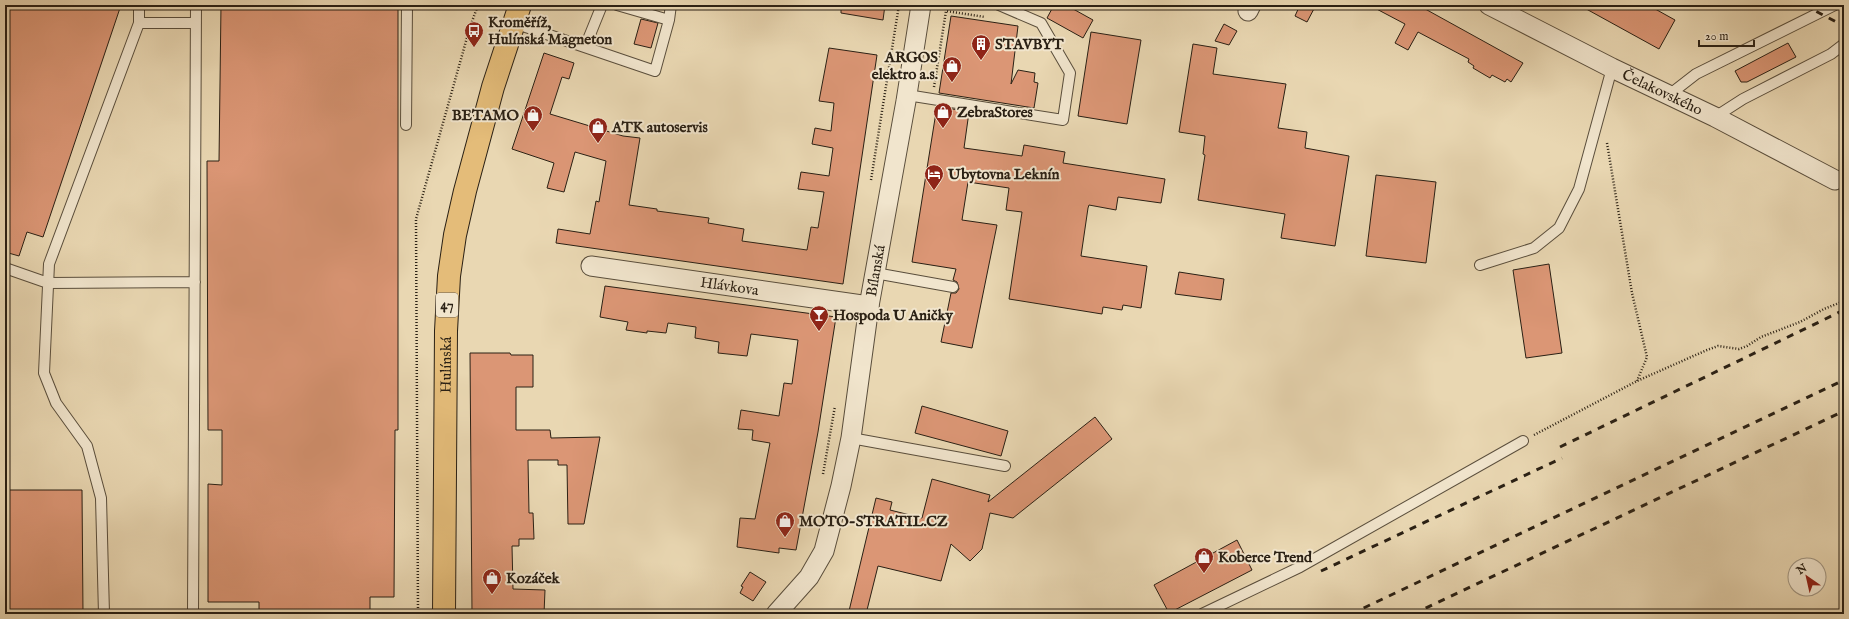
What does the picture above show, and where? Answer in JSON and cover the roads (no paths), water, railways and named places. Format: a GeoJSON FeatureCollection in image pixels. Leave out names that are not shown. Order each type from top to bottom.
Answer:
{"type":"FeatureCollection","features":[{"type":"Feature","properties":{"kind":"main road","name":"Hulínská"},"geometry":{"type":"LineString","coordinates":[[444,614],[446,331],[449,276],[455,235],[465,191],[493,87],[517,14]]}},
{"type":"Feature","properties":{"kind":"street","name":"Bílanská"},"geometry":{"type":"LineString","coordinates":[[776,614],[809,577],[824,551],[841,486],[851,438],[869,306],[908,90],[921,5]]}},
{"type":"Feature","properties":{"kind":"street","name":"Čelakovského"},"geometry":{"type":"LineString","coordinates":[[1489,5],[1612,68],[1715,117],[1839,182]]}},
{"type":"Feature","properties":{"kind":"street","name":"Hlávkova"},"geometry":{"type":"LineString","coordinates":[[591,266],[869,306]]}},
{"type":"Feature","properties":{"kind":"lane"},"geometry":{"type":"LineString","coordinates":[[104,614],[101,498],[87,446],[56,403],[44,373],[49,264],[139,23],[139,5]]}},
{"type":"Feature","properties":{"kind":"lane"},"geometry":{"type":"LineString","coordinates":[[193,614],[196,5]]}},
{"type":"Feature","properties":{"kind":"lane"},"geometry":{"type":"LineString","coordinates":[[406,125],[407,5]]}},
{"type":"Feature","properties":{"kind":"lane"},"geometry":{"type":"LineString","coordinates":[[585,47],[602,5]]}},
{"type":"Feature","properties":{"kind":"lane"},"geometry":{"type":"LineString","coordinates":[[617,5],[669,20]]}},
{"type":"Feature","properties":{"kind":"lane"},"geometry":{"type":"LineString","coordinates":[[517,14],[585,47],[655,71],[669,20],[671,5]]}},
{"type":"Feature","properties":{"kind":"lane"},"geometry":{"type":"LineString","coordinates":[[908,90],[1063,120],[1070,73],[1041,23],[1000,5]]}},
{"type":"Feature","properties":{"kind":"lane"},"geometry":{"type":"LineString","coordinates":[[1669,96],[1696,74],[1835,5]]}},
{"type":"Feature","properties":{"kind":"lane"},"geometry":{"type":"LineString","coordinates":[[139,23],[196,23]]}},
{"type":"Feature","properties":{"kind":"lane"},"geometry":{"type":"LineString","coordinates":[[1715,117],[1743,99],[1831,54],[1844,44]]}},
{"type":"Feature","properties":{"kind":"lane"},"geometry":{"type":"LineString","coordinates":[[1480,265],[1534,248],[1559,228],[1579,189],[1612,68]]}},
{"type":"Feature","properties":{"kind":"lane"},"geometry":{"type":"LineString","coordinates":[[5,268],[48,283],[195,282]]}},
{"type":"Feature","properties":{"kind":"lane"},"geometry":{"type":"LineString","coordinates":[[875,273],[953,286]]}},
{"type":"Feature","properties":{"kind":"lane"},"geometry":{"type":"LineString","coordinates":[[851,438],[1005,466]]}},
{"type":"Feature","properties":{"kind":"lane"},"geometry":{"type":"LineString","coordinates":[[1202,614],[1300,567],[1523,441]]}},
{"type":"Feature","properties":{"kind":"railway"},"geometry":{"type":"LineString","coordinates":[[1804,5],[1844,26]]}},
{"type":"Feature","properties":{"kind":"railway"},"geometry":{"type":"LineString","coordinates":[[1560,447],[1844,310]]}},
{"type":"Feature","properties":{"kind":"railway"},"geometry":{"type":"LineString","coordinates":[[1351,614],[1844,380]]}},
{"type":"Feature","properties":{"kind":"railway"},"geometry":{"type":"LineString","coordinates":[[1413,614],[1844,411]]}},
{"type":"Feature","properties":{"kind":"railway"},"geometry":{"type":"LineString","coordinates":[[1321,571],[1562,458]]}},
{"type":"Feature","properties":{"kind":"place","name":"Kroměříž, Hulínská Magneton"},"geometry":{"type":"Point","coordinates":[474,48]}},
{"type":"Feature","properties":{"kind":"place","name":"STAVBYT"},"geometry":{"type":"Point","coordinates":[981,61]}},
{"type":"Feature","properties":{"kind":"place","name":"ARGOS elektro a.s."},"geometry":{"type":"Point","coordinates":[952,83]}},
{"type":"Feature","properties":{"kind":"place","name":"ZebraStores"},"geometry":{"type":"Point","coordinates":[943,129]}},
{"type":"Feature","properties":{"kind":"place","name":"BETAMO"},"geometry":{"type":"Point","coordinates":[533,132]}},
{"type":"Feature","properties":{"kind":"place","name":"ATK autoservis"},"geometry":{"type":"Point","coordinates":[598,144]}},
{"type":"Feature","properties":{"kind":"place","name":"Ubytovna Leknín"},"geometry":{"type":"Point","coordinates":[934,191]}},
{"type":"Feature","properties":{"kind":"place","name":"Hospoda U Aničky"},"geometry":{"type":"Point","coordinates":[819,332]}},
{"type":"Feature","properties":{"kind":"place","name":"MOTO-STRATIL.CZ"},"geometry":{"type":"Point","coordinates":[785,538]}},
{"type":"Feature","properties":{"kind":"place","name":"Koberce Trend"},"geometry":{"type":"Point","coordinates":[1204,574]}},
{"type":"Feature","properties":{"kind":"place","name":"Kozáček"},"geometry":{"type":"Point","coordinates":[492,595]}}]}
